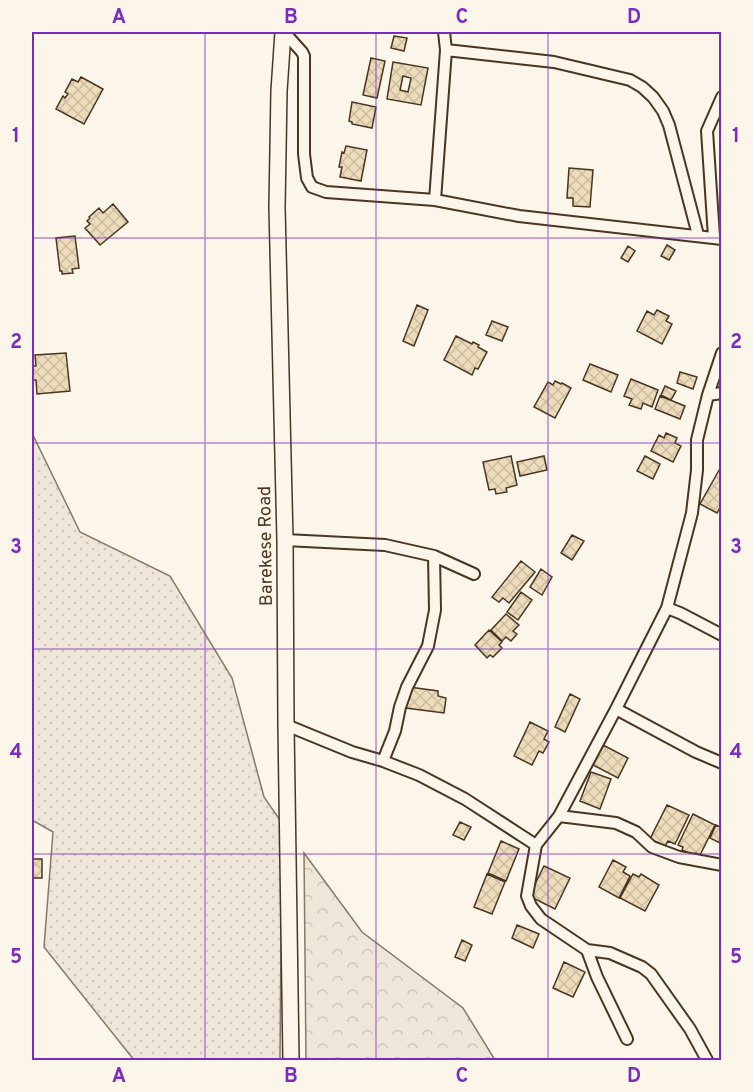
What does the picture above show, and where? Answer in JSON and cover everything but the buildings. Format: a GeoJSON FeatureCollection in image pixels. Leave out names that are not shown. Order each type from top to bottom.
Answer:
{"type":"FeatureCollection","features":[{"type":"Feature","properties":{"kind":"main road","name":"Barekese Road"},"geometry":{"type":"LineString","coordinates":[[283,32],[279,91],[277,207],[285,540],[291,1060]]}},
{"type":"Feature","properties":{"kind":"street"},"geometry":{"type":"LineString","coordinates":[[283,32],[304,56],[304,154],[307,178],[312,187],[326,192],[435,200],[519,216],[718,238],[707,131],[722,97]]}},
{"type":"Feature","properties":{"kind":"street"},"geometry":{"type":"LineString","coordinates":[[435,200],[446,50],[444,32]]}},
{"type":"Feature","properties":{"kind":"street"},"geometry":{"type":"LineString","coordinates":[[446,50],[554,62],[630,80],[642,87],[663,111],[669,125],[698,235]]}},
{"type":"Feature","properties":{"kind":"street"},"geometry":{"type":"LineString","coordinates":[[707,1060],[690,1029],[651,974],[642,967],[610,953],[586,950],[541,919],[527,896],[536,845],[559,816],[667,609],[692,513],[697,470],[697,440],[708,395],[722,353]]}},
{"type":"Feature","properties":{"kind":"street"},"geometry":{"type":"LineString","coordinates":[[708,395],[722,393]]}},
{"type":"Feature","properties":{"kind":"street"},"geometry":{"type":"LineString","coordinates":[[285,540],[385,544],[434,556],[474,574]]}},
{"type":"Feature","properties":{"kind":"street"},"geometry":{"type":"LineString","coordinates":[[383,761],[395,731],[407,687],[428,646],[435,610],[434,556]]}},
{"type":"Feature","properties":{"kind":"street"},"geometry":{"type":"LineString","coordinates":[[667,609],[722,635]]}},
{"type":"Feature","properties":{"kind":"street"},"geometry":{"type":"LineString","coordinates":[[616,709],[696,752],[722,763]]}},
{"type":"Feature","properties":{"kind":"street"},"geometry":{"type":"LineString","coordinates":[[286,725],[352,752],[419,775],[465,799],[536,845]]}},
{"type":"Feature","properties":{"kind":"street"},"geometry":{"type":"LineString","coordinates":[[559,816],[616,823],[636,832],[652,847],[679,857],[722,865]]}},
{"type":"Feature","properties":{"kind":"street"},"geometry":{"type":"LineString","coordinates":[[586,950],[627,1039]]}},
{"type":"Feature","properties":{"kind":"green space"},"geometry":{"type":"Polygon","coordinates":[[[32,433],[80,532],[170,576],[232,678],[264,797],[282,823],[280,1060],[134,1060],[44,947],[53,832],[32,820],[32,433]]]}},
{"type":"Feature","properties":{"kind":"green space"},"geometry":{"type":"Polygon","coordinates":[[[304,853],[362,932],[463,1008],[495,1060],[306,1060],[304,853]]]}}]}
